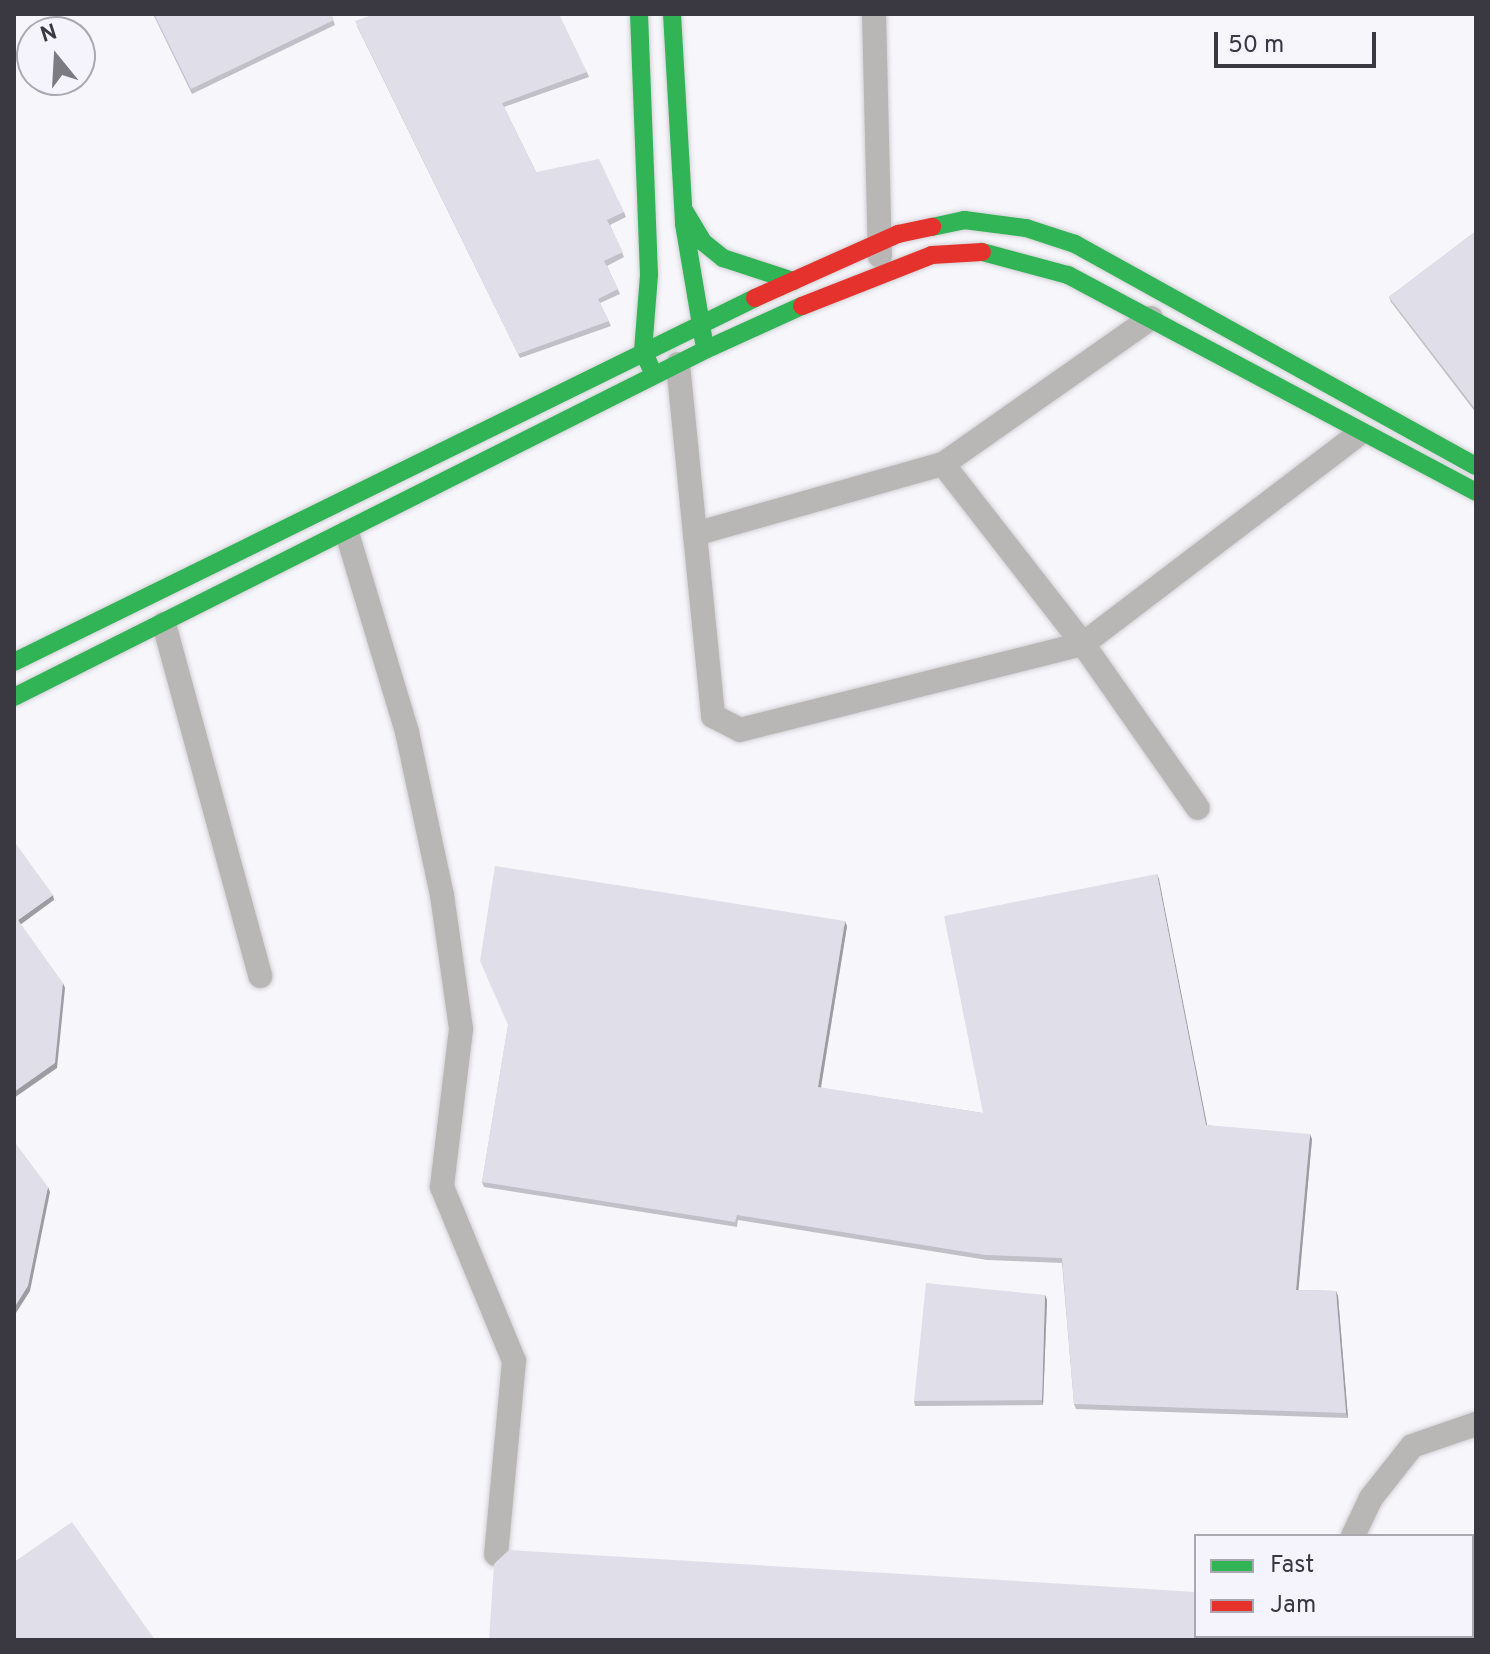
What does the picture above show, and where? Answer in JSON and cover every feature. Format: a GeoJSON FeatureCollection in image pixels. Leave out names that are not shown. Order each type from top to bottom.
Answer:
{"type":"FeatureCollection","features":[{"type":"Feature","properties":{"kind":"street"},"geometry":{"type":"LineString","coordinates":[[639,14],[649,275],[643,351],[655,376]]}},
{"type":"Feature","properties":{"kind":"street"},"geometry":{"type":"LineString","coordinates":[[672,14],[683,209],[697,324],[707,349]]}},
{"type":"Feature","properties":{"kind":"street"},"geometry":{"type":"LineString","coordinates":[[874,14],[881,271]]}},
{"type":"Feature","properties":{"kind":"street"},"geometry":{"type":"LineString","coordinates":[[683,209],[703,242],[723,258],[793,281]]}},
{"type":"Feature","properties":{"kind":"street"},"geometry":{"type":"LineString","coordinates":[[14,662],[697,324],[880,242],[928,225],[964,220],[1026,228],[1075,244],[1470,457]]}},
{"type":"Feature","properties":{"kind":"street"},"geometry":{"type":"LineString","coordinates":[[15,694],[347,533],[707,349],[881,271],[932,255],[978,251],[1019,257],[1068,275],[1359,434],[1476,492]]}},
{"type":"Feature","properties":{"kind":"street"},"geometry":{"type":"LineString","coordinates":[[695,534],[943,464],[1151,318]]}},
{"type":"Feature","properties":{"kind":"street"},"geometry":{"type":"LineString","coordinates":[[678,364],[713,716],[740,730],[1083,644],[1359,434]]}},
{"type":"Feature","properties":{"kind":"street"},"geometry":{"type":"LineString","coordinates":[[1434,471],[1470,457]]}},
{"type":"Feature","properties":{"kind":"street"},"geometry":{"type":"LineString","coordinates":[[943,464],[1083,644],[1198,808]]}},
{"type":"Feature","properties":{"kind":"street"},"geometry":{"type":"LineString","coordinates":[[347,533],[407,732],[442,895],[461,1029],[442,1187],[514,1361],[496,1554]]}},
{"type":"Feature","properties":{"kind":"street"},"geometry":{"type":"LineString","coordinates":[[164,624],[260,976]]}},
{"type":"Feature","properties":{"kind":"street"},"geometry":{"type":"LineString","coordinates":[[1354,1534],[1371,1498],[1412,1446],[1476,1424]]}},
{"type":"Feature","properties":{"kind":"building"},"geometry":{"type":"Polygon","coordinates":[[[154,14],[331,14],[334,20],[191,89],[154,14]]]}},
{"type":"Feature","properties":{"kind":"building"},"geometry":{"type":"Polygon","coordinates":[[[375,14],[559,14],[587,72],[502,103],[536,172],[599,159],[624,212],[607,220],[623,252],[604,261],[618,289],[598,299],[609,321],[518,354],[355,21],[375,14]]]}},
{"type":"Feature","properties":{"kind":"building"},"geometry":{"type":"Polygon","coordinates":[[[1476,231],[1476,410],[1389,297],[1476,231]]]}},
{"type":"Feature","properties":{"kind":"building"},"geometry":{"type":"Polygon","coordinates":[[[14,841],[53,895],[18,920],[63,983],[55,1063],[14,1092],[14,841]]]}},
{"type":"Feature","properties":{"kind":"building"},"geometry":{"type":"Polygon","coordinates":[[[495,866],[845,921],[818,1087],[983,1113],[944,916],[1157,874],[1206,1125],[1310,1134],[1296,1290],[1336,1291],[1346,1413],[1074,1404],[1062,1258],[985,1255],[737,1215],[735,1222],[482,1182],[508,1025],[480,961],[495,866]]]}},
{"type":"Feature","properties":{"kind":"building"},"geometry":{"type":"Polygon","coordinates":[[[14,1141],[48,1187],[28,1286],[14,1308],[14,1141]]]}},
{"type":"Feature","properties":{"kind":"building"},"geometry":{"type":"Polygon","coordinates":[[[926,1283],[1045,1295],[1042,1400],[914,1401],[926,1283]]]}},
{"type":"Feature","properties":{"kind":"building"},"geometry":{"type":"Polygon","coordinates":[[[72,1522],[155,1640],[14,1640],[14,1562],[72,1522]]]}},
{"type":"Feature","properties":{"kind":"building"},"geometry":{"type":"Polygon","coordinates":[[[1476,1534],[1476,1640],[1387,1640],[1474,1638],[1476,1534]]]}},
{"type":"Feature","properties":{"kind":"building"},"geometry":{"type":"Polygon","coordinates":[[[509,1550],[1194,1592],[1194,1638],[1221,1640],[489,1640],[494,1564],[509,1550]]]}},
{"type":"Feature","properties":{"kind":"traffic: fast"},"geometry":{"type":"LineString","coordinates":[[639,14],[649,275],[643,351],[651,368]]}},
{"type":"Feature","properties":{"kind":"traffic: fast"},"geometry":{"type":"LineString","coordinates":[[672,14],[684,224],[704,342]]}},
{"type":"Feature","properties":{"kind":"traffic: fast"},"geometry":{"type":"LineString","coordinates":[[685,212],[703,242],[723,258],[793,281]]}},
{"type":"Feature","properties":{"kind":"traffic: fast"},"geometry":{"type":"LineString","coordinates":[[932,227],[964,220],[1026,228],[1075,244],[1476,466]]}},
{"type":"Feature","properties":{"kind":"traffic: fast"},"geometry":{"type":"LineString","coordinates":[[982,252],[1068,275],[1476,492]]}},
{"type":"Feature","properties":{"kind":"traffic: fast"},"geometry":{"type":"LineString","coordinates":[[14,662],[755,298]]}},
{"type":"Feature","properties":{"kind":"traffic: fast"},"geometry":{"type":"LineString","coordinates":[[14,697],[707,349],[802,306]]}},
{"type":"Feature","properties":{"kind":"traffic: jam"},"geometry":{"type":"LineString","coordinates":[[755,298],[898,234],[932,227]]}},
{"type":"Feature","properties":{"kind":"traffic: jam"},"geometry":{"type":"LineString","coordinates":[[802,306],[932,255],[982,252]]}}]}
